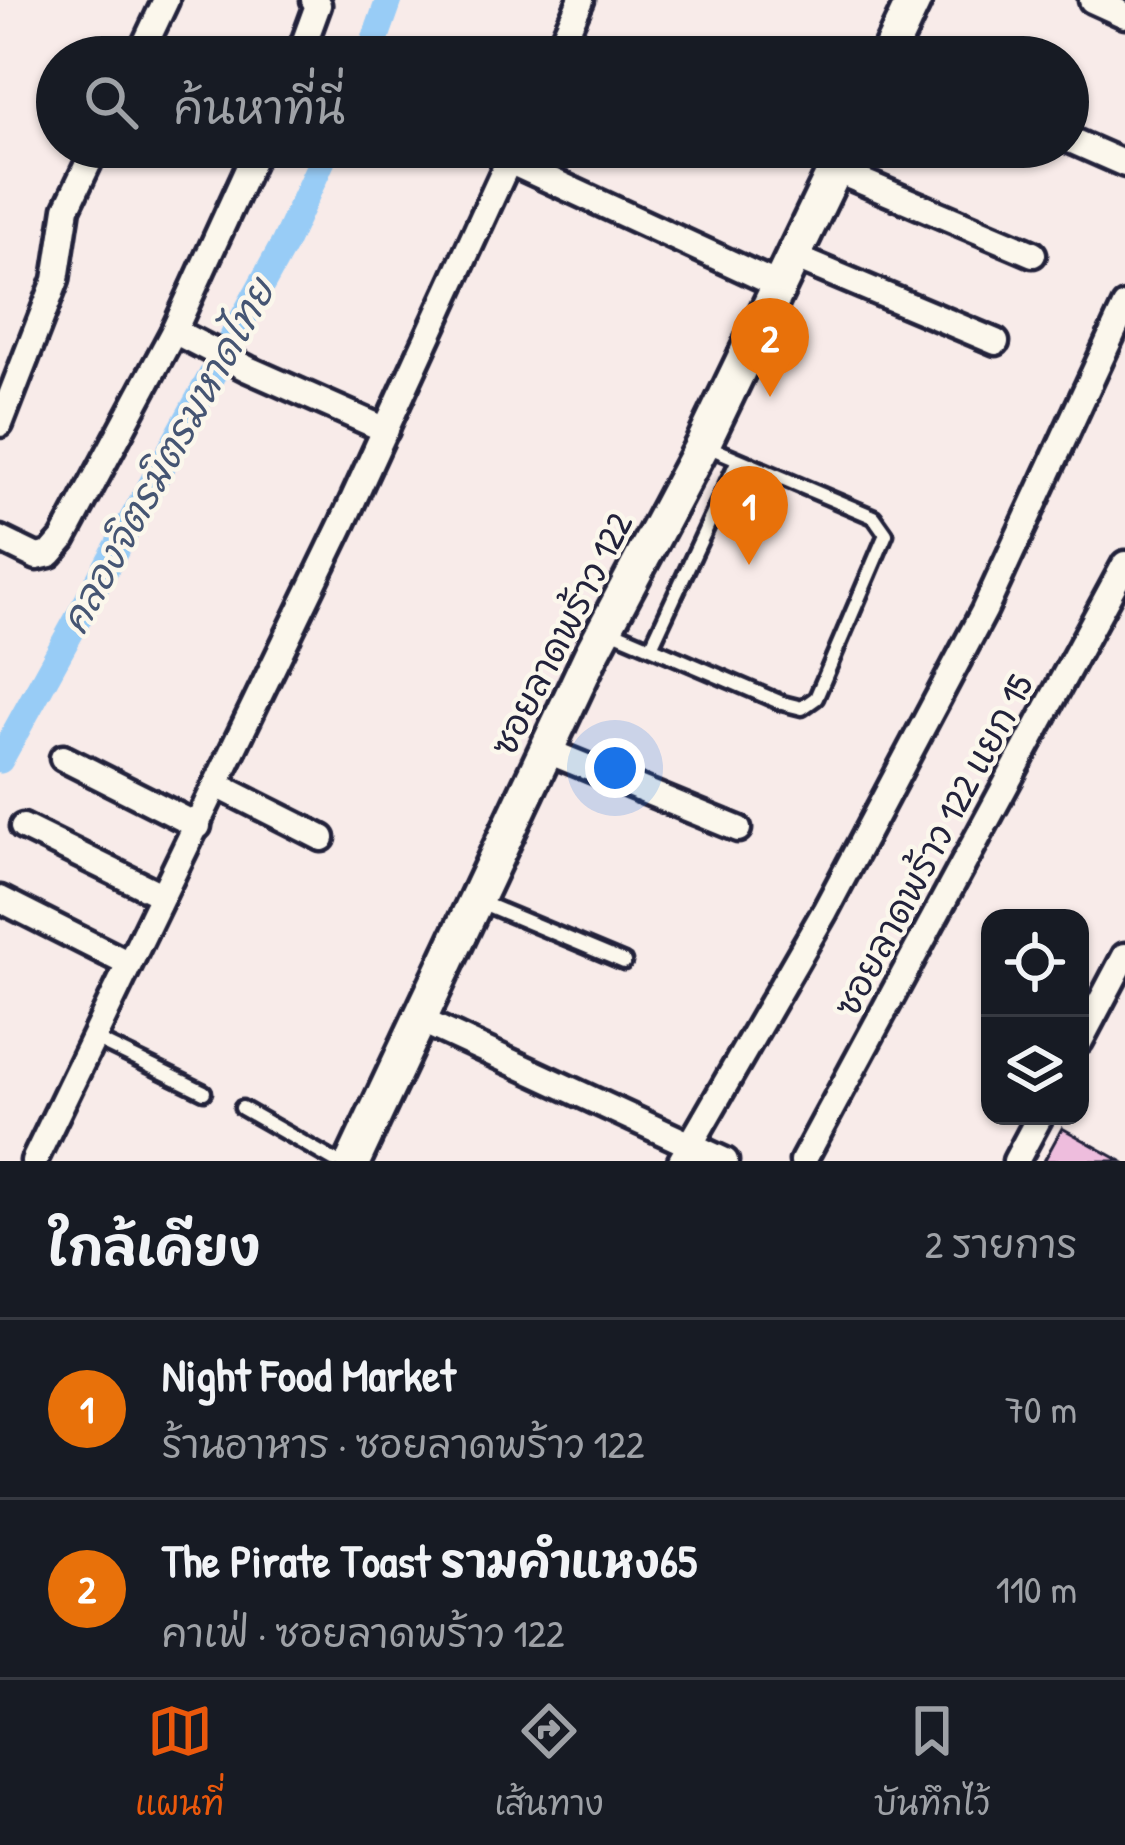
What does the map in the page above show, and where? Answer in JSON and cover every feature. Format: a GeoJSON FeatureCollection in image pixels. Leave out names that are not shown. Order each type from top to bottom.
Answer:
{"type":"FeatureCollection","features":[{"type":"Feature","properties":{"kind":"street"},"geometry":{"type":"LineString","coordinates":[[149,36],[166,0]]}},
{"type":"Feature","properties":{"kind":"street"},"geometry":{"type":"LineString","coordinates":[[309,36],[318,5],[314,0]]}},
{"type":"Feature","properties":{"kind":"street"},"geometry":{"type":"LineString","coordinates":[[564,36],[580,0]]}},
{"type":"Feature","properties":{"kind":"street"},"geometry":{"type":"LineString","coordinates":[[896,36],[914,0]]}},
{"type":"Feature","properties":{"kind":"street"},"geometry":{"type":"LineString","coordinates":[[1092,0],[1125,15]]}},
{"type":"Feature","properties":{"kind":"street"},"geometry":{"type":"LineString","coordinates":[[1089,148],[1125,164]]}},
{"type":"Feature","properties":{"kind":"street"},"geometry":{"type":"LineString","coordinates":[[0,424],[56,280],[67,208],[86,168]]}},
{"type":"Feature","properties":{"kind":"street"},"geometry":{"type":"LineString","coordinates":[[0,539],[37,557],[50,554],[63,539],[174,331],[248,168]]}},
{"type":"Feature","properties":{"kind":"street"},"geometry":{"type":"LineString","coordinates":[[34,1161],[218,785],[506,168]]}},
{"type":"Feature","properties":{"kind":"street"},"geometry":{"type":"LineString","coordinates":[[545,168],[787,272],[996,342]]}},
{"type":"Feature","properties":{"kind":"street","name":"ซอยลาดพร้าว 122"},"geometry":{"type":"LineString","coordinates":[[353,1161],[544,750],[703,444],[836,168]]}},
{"type":"Feature","properties":{"kind":"street"},"geometry":{"type":"LineString","coordinates":[[858,168],[1033,254]]}},
{"type":"Feature","properties":{"kind":"street"},"geometry":{"type":"LineString","coordinates":[[686,1151],[825,911],[984,611],[1125,306]]}},
{"type":"Feature","properties":{"kind":"street"},"geometry":{"type":"LineString","coordinates":[[174,331],[386,430]]}},
{"type":"Feature","properties":{"kind":"street","name":"ซอยลาดพร้าว 122 แยก 15"},"geometry":{"type":"LineString","coordinates":[[803,1161],[1125,564]]}},
{"type":"Feature","properties":{"kind":"street"},"geometry":{"type":"LineString","coordinates":[[544,750],[738,829]]}},
{"type":"Feature","properties":{"kind":"street"},"geometry":{"type":"LineString","coordinates":[[63,758],[198,826]]}},
{"type":"Feature","properties":{"kind":"street"},"geometry":{"type":"LineString","coordinates":[[218,785],[322,838]]}},
{"type":"Feature","properties":{"kind":"street"},"geometry":{"type":"LineString","coordinates":[[23,827],[161,895]]}},
{"type":"Feature","properties":{"kind":"street"},"geometry":{"type":"LineString","coordinates":[[0,899],[127,963]]}},
{"type":"Feature","properties":{"kind":"street"},"geometry":{"type":"LineString","coordinates":[[1089,1024],[1125,956]]}},
{"type":"Feature","properties":{"kind":"street"},"geometry":{"type":"LineString","coordinates":[[418,1019],[686,1151],[725,1161]]}},
{"type":"Feature","properties":{"kind":"street"},"geometry":{"type":"LineString","coordinates":[[1016,1161],[1035,1125]]}},
{"type":"Feature","properties":{"kind":"lane"},"geometry":{"type":"LineString","coordinates":[[605,628],[782,703],[802,708],[816,698],[886,534],[874,517],[703,444]]}},
{"type":"Feature","properties":{"kind":"lane"},"geometry":{"type":"LineString","coordinates":[[651,647],[738,460]]}},
{"type":"Feature","properties":{"kind":"lane"},"geometry":{"type":"LineString","coordinates":[[474,899],[624,962]]}},
{"type":"Feature","properties":{"kind":"lane"},"geometry":{"type":"LineString","coordinates":[[92,1037],[204,1092]]}},
{"type":"Feature","properties":{"kind":"lane"},"geometry":{"type":"LineString","coordinates":[[242,1108],[335,1161]]}},
{"type":"Feature","properties":{"kind":"building"},"geometry":{"type":"Polygon","coordinates":[[[1062,1128],[1121,1161],[1044,1161],[1062,1128]]]}},
{"type":"Feature","properties":{"kind":"waterway","name":"คลองจิตรมิตรมหาดไทย"},"geometry":{"type":"LineString","coordinates":[[376,36],[389,0]]}},
{"type":"Feature","properties":{"kind":"waterway","name":"คลองจิตรมิตรมหาดไทย"},"geometry":{"type":"LineString","coordinates":[[0,760],[284,244],[318,168]]}},
{"type":"Feature","properties":{"kind":"place","name":"The Pirate Toast รามคำแหง65"},"geometry":{"type":"Point","coordinates":[770,397]}},
{"type":"Feature","properties":{"kind":"place","name":"Night Food Market"},"geometry":{"type":"Point","coordinates":[749,565]}}]}
